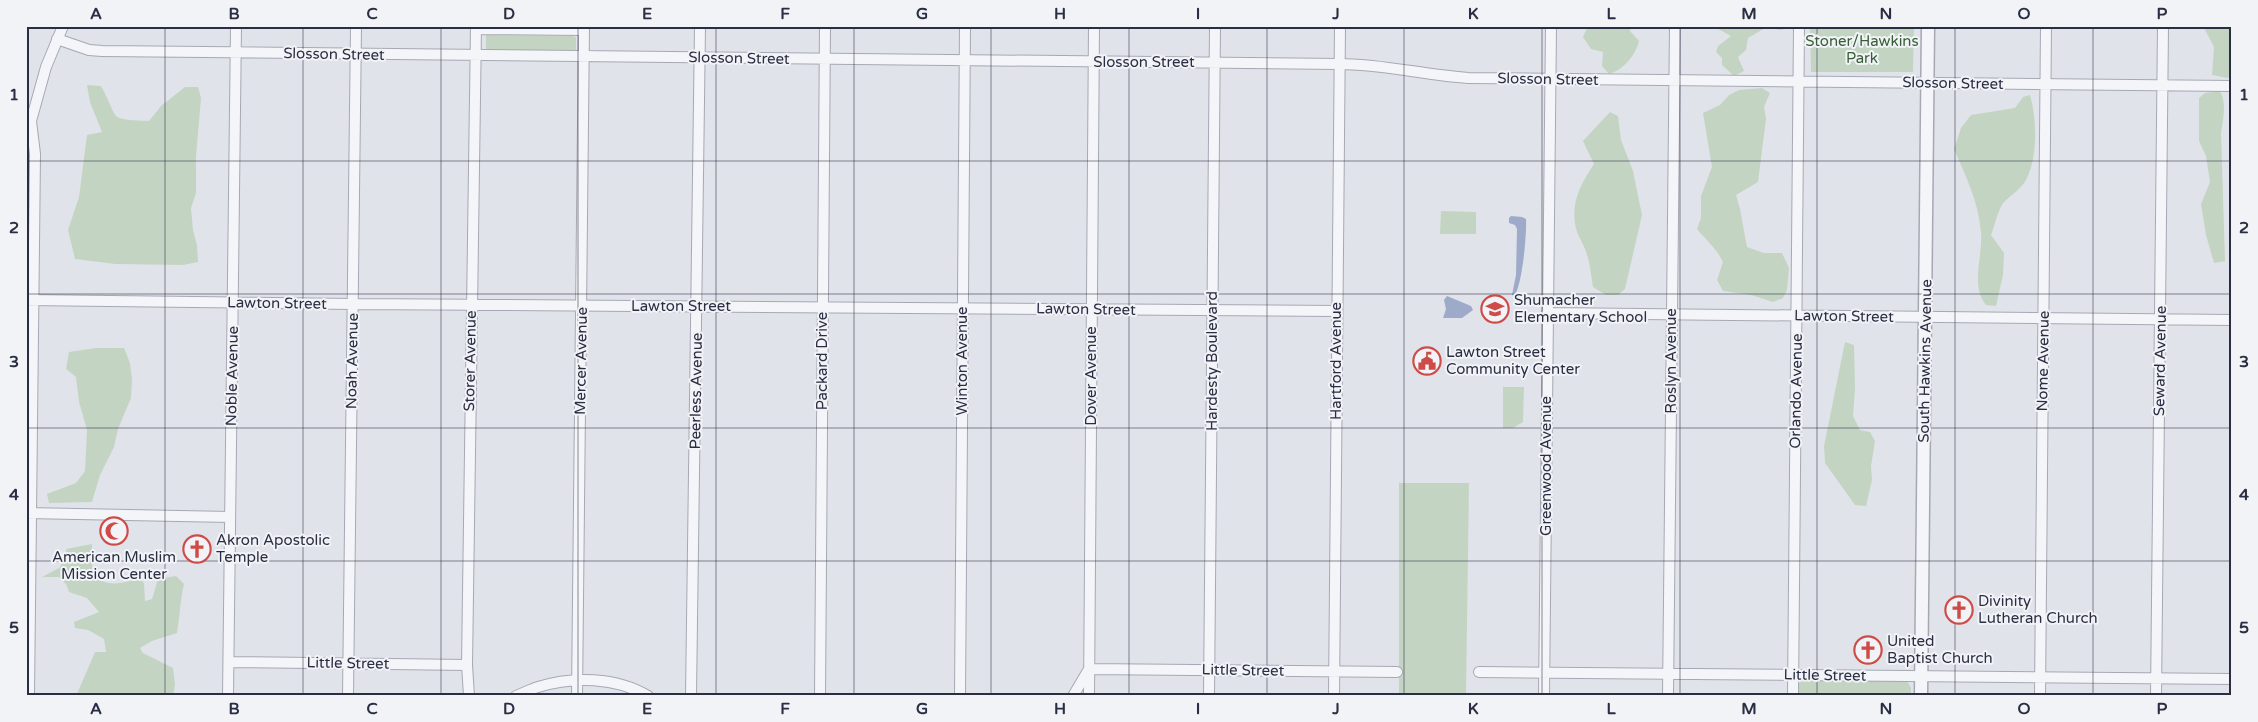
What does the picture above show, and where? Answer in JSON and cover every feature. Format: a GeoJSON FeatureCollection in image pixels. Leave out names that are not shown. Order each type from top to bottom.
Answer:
{"type":"FeatureCollection","features":[{"type":"Feature","properties":{"kind":"street"},"geometry":{"type":"LineString","coordinates":[[29,696],[30,300],[35,154],[29,119],[46,67],[63,26]]}},
{"type":"Feature","properties":{"kind":"street","name":"Noble Avenue"},"geometry":{"type":"LineString","coordinates":[[228,696],[236,26]]}},
{"type":"Feature","properties":{"kind":"street","name":"Noah Avenue"},"geometry":{"type":"LineString","coordinates":[[348,696],[356,26]]}},
{"type":"Feature","properties":{"kind":"street","name":"Peerless Avenue"},"geometry":{"type":"LineString","coordinates":[[691,696],[700,26]]}},
{"type":"Feature","properties":{"kind":"street","name":"Packard Drive"},"geometry":{"type":"LineString","coordinates":[[820,696],[825,26]]}},
{"type":"Feature","properties":{"kind":"street","name":"Winton Avenue"},"geometry":{"type":"LineString","coordinates":[[960,696],[965,26]]}},
{"type":"Feature","properties":{"kind":"street","name":"Dover Avenue"},"geometry":{"type":"LineString","coordinates":[[1089,696],[1094,26]]}},
{"type":"Feature","properties":{"kind":"street","name":"Hardesty Boulevard"},"geometry":{"type":"LineString","coordinates":[[1209,696],[1215,26]]}},
{"type":"Feature","properties":{"kind":"street","name":"Hartford Avenue"},"geometry":{"type":"LineString","coordinates":[[1334,696],[1340,26]]}},
{"type":"Feature","properties":{"kind":"street","name":"Greenwood Avenue"},"geometry":{"type":"LineString","coordinates":[[1544,696],[1551,26]]}},
{"type":"Feature","properties":{"kind":"street","name":"Roslyn Avenue"},"geometry":{"type":"LineString","coordinates":[[1668,696],[1675,26]]}},
{"type":"Feature","properties":{"kind":"street","name":"Orlando Avenue"},"geometry":{"type":"LineString","coordinates":[[1793,696],[1799,26]]}},
{"type":"Feature","properties":{"kind":"street","name":"South Hawkins Avenue"},"geometry":{"type":"LineString","coordinates":[[1921,696],[1928,26]]}},
{"type":"Feature","properties":{"kind":"street","name":"Nome Avenue"},"geometry":{"type":"LineString","coordinates":[[2040,696],[2046,26]]}},
{"type":"Feature","properties":{"kind":"street","name":"Seward Avenue"},"geometry":{"type":"LineString","coordinates":[[2156,696],[2163,26]]}},
{"type":"Feature","properties":{"kind":"street"},"geometry":{"type":"LineString","coordinates":[[476,28],[584,28]]}},
{"type":"Feature","properties":{"kind":"street","name":"Storer Avenue"},"geometry":{"type":"LineString","coordinates":[[469,696],[467,665],[476,28]]}},
{"type":"Feature","properties":{"kind":"street","name":"Mercer Avenue"},"geometry":{"type":"LineString","coordinates":[[577,696],[584,28]]}},
{"type":"Feature","properties":{"kind":"street","name":"Slosson Street"},"geometry":{"type":"LineString","coordinates":[[57,39],[89,50],[102,51],[1339,64],[1387,66],[1450,77],[2232,86]]}},
{"type":"Feature","properties":{"kind":"street","name":"Lawton Street"},"geometry":{"type":"LineString","coordinates":[[30,300],[1337,311]]}},
{"type":"Feature","properties":{"kind":"street","name":"Lawton Street"},"geometry":{"type":"LineString","coordinates":[[1547,313],[2232,320]]}},
{"type":"Feature","properties":{"kind":"street"},"geometry":{"type":"LineString","coordinates":[[29,513],[230,517]]}},
{"type":"Feature","properties":{"kind":"street","name":"Little Street"},"geometry":{"type":"LineString","coordinates":[[229,662],[467,665]]}},
{"type":"Feature","properties":{"kind":"street"},"geometry":{"type":"LineString","coordinates":[[1073,696],[1089,669]]}},
{"type":"Feature","properties":{"kind":"street","name":"Little Street"},"geometry":{"type":"LineString","coordinates":[[1089,669],[1397,672]]}},
{"type":"Feature","properties":{"kind":"street","name":"Little Street"},"geometry":{"type":"LineString","coordinates":[[1479,672],[2232,679]]}},
{"type":"Feature","properties":{"kind":"street"},"geometry":{"type":"LineString","coordinates":[[516,696],[545,685],[578,679],[626,686],[648,696]]}},
{"type":"Feature","properties":{"kind":"green space"},"geometry":{"type":"Polygon","coordinates":[[[1588,26],[1631,26],[1630,31],[1639,41],[1635,51],[1624,65],[1609,74],[1602,66],[1603,52],[1591,49],[1583,37],[1588,26]]]}},
{"type":"Feature","properties":{"kind":"green space"},"geometry":{"type":"Polygon","coordinates":[[[1713,26],[1789,26],[1782,30],[1765,28],[1748,38],[1746,50],[1738,57],[1744,71],[1734,76],[1722,65],[1722,58],[1716,52],[1718,46],[1731,36],[1713,26]]]}},
{"type":"Feature","properties":{"kind":"green space","name":"Stoner/Hawkins Park"},"geometry":{"type":"Polygon","coordinates":[[[1810,26],[1914,26],[1913,72],[1811,72],[1810,26]]]}},
{"type":"Feature","properties":{"kind":"green space"},"geometry":{"type":"Polygon","coordinates":[[[2203,26],[2230,26],[2232,76],[2227,78],[2212,75],[2214,47],[2203,26]]]}},
{"type":"Feature","properties":{"kind":"green space"},"geometry":{"type":"Polygon","coordinates":[[[486,35],[572,36],[576,37],[576,51],[486,51],[486,35]]]}},
{"type":"Feature","properties":{"kind":"green space"},"geometry":{"type":"Polygon","coordinates":[[[87,85],[101,86],[116,116],[149,121],[161,106],[185,87],[198,87],[201,98],[196,157],[196,193],[191,208],[198,262],[183,265],[115,264],[75,259],[68,230],[79,197],[87,135],[102,132],[90,102],[87,85]]]}},
{"type":"Feature","properties":{"kind":"green space"},"geometry":{"type":"Polygon","coordinates":[[[1762,88],[1770,93],[1764,107],[1766,119],[1758,182],[1736,195],[1747,247],[1764,253],[1782,253],[1789,268],[1787,290],[1783,298],[1773,302],[1751,295],[1723,291],[1717,280],[1723,262],[1721,257],[1697,229],[1701,218],[1701,196],[1712,167],[1703,113],[1720,105],[1729,95],[1739,90],[1762,88]]]}},
{"type":"Feature","properties":{"kind":"green space"},"geometry":{"type":"Polygon","coordinates":[[[2220,91],[2224,106],[2221,133],[2225,261],[2214,263],[2206,235],[2201,204],[2210,182],[2206,156],[2199,141],[2199,98],[2205,93],[2220,91]]]}},
{"type":"Feature","properties":{"kind":"green space"},"geometry":{"type":"Polygon","coordinates":[[[2030,95],[2035,127],[2033,161],[2024,183],[2004,202],[1998,213],[1991,235],[2004,253],[2003,275],[1996,306],[1986,305],[1981,297],[1978,280],[1981,233],[1978,211],[1954,149],[1961,128],[1971,115],[2015,108],[2023,97],[2030,95]]]}},
{"type":"Feature","properties":{"kind":"green space"},"geometry":{"type":"Polygon","coordinates":[[[1610,112],[1618,116],[1621,140],[1633,171],[1642,215],[1625,289],[1618,295],[1606,295],[1593,287],[1588,258],[1577,232],[1574,213],[1580,188],[1594,164],[1583,141],[1610,112]]]}},
{"type":"Feature","properties":{"kind":"green space"},"geometry":{"type":"Polygon","coordinates":[[[1441,211],[1476,212],[1476,234],[1440,234],[1441,211]]]}},
{"type":"Feature","properties":{"kind":"green space"},"geometry":{"type":"Polygon","coordinates":[[[1845,342],[1854,345],[1855,388],[1853,416],[1860,430],[1870,432],[1875,441],[1871,466],[1872,480],[1866,506],[1855,505],[1825,463],[1824,446],[1845,342]]]}},
{"type":"Feature","properties":{"kind":"green space"},"geometry":{"type":"Polygon","coordinates":[[[96,348],[124,348],[130,363],[132,380],[131,398],[118,429],[114,447],[100,475],[92,502],[49,503],[47,494],[76,483],[85,471],[87,430],[79,402],[76,377],[66,369],[69,352],[96,348]]]}},
{"type":"Feature","properties":{"kind":"green space"},"geometry":{"type":"Polygon","coordinates":[[[1503,387],[1524,387],[1523,422],[1513,428],[1503,428],[1503,387]]]}},
{"type":"Feature","properties":{"kind":"green space"},"geometry":{"type":"Polygon","coordinates":[[[1399,483],[1469,483],[1466,696],[1399,696],[1399,483]]]}},
{"type":"Feature","properties":{"kind":"green space"},"geometry":{"type":"Polygon","coordinates":[[[92,544],[92,575],[109,583],[139,579],[144,583],[145,601],[152,599],[158,579],[176,576],[184,584],[177,633],[152,641],[140,648],[143,653],[173,668],[175,685],[173,696],[76,696],[95,652],[106,652],[104,639],[88,630],[75,628],[74,622],[99,612],[87,598],[69,592],[66,584],[59,577],[42,577],[59,568],[67,556],[66,549],[92,544]]]}},
{"type":"Feature","properties":{"kind":"green space"},"geometry":{"type":"Polygon","coordinates":[[[1803,680],[1907,681],[1911,688],[1911,696],[1797,696],[1797,685],[1803,680]]]}},
{"type":"Feature","properties":{"kind":"water"},"geometry":{"type":"Polygon","coordinates":[[[1511,216],[1526,219],[1522,272],[1514,296],[1512,295],[1516,275],[1517,229],[1515,225],[1509,223],[1511,216]]]}},
{"type":"Feature","properties":{"kind":"water"},"geometry":{"type":"Polygon","coordinates":[[[1447,296],[1471,306],[1473,310],[1462,318],[1443,318],[1446,309],[1444,300],[1447,296]]]}},
{"type":"Feature","properties":{"kind":"place","name":"Shumacher Elementary School"},"geometry":{"type":"Point","coordinates":[1495,309]}},
{"type":"Feature","properties":{"kind":"place","name":"Lawton Street Community Center"},"geometry":{"type":"Point","coordinates":[1427,361]}},
{"type":"Feature","properties":{"kind":"place","name":"American Muslim Mission Center"},"geometry":{"type":"Point","coordinates":[114,531]}},
{"type":"Feature","properties":{"kind":"place","name":"Akron Apostolic Temple"},"geometry":{"type":"Point","coordinates":[197,549]}},
{"type":"Feature","properties":{"kind":"place","name":"Divinity Lutheran Church"},"geometry":{"type":"Point","coordinates":[1959,610]}},
{"type":"Feature","properties":{"kind":"place","name":"United Baptist Church"},"geometry":{"type":"Point","coordinates":[1868,650]}}]}
